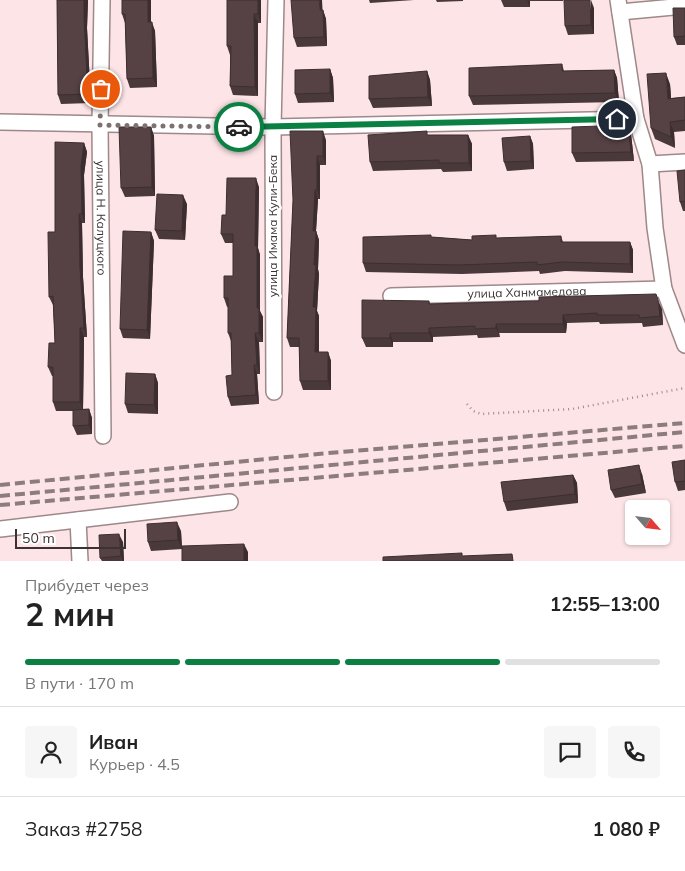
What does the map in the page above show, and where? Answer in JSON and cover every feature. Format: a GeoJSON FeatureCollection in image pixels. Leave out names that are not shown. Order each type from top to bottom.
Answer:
{"type":"FeatureCollection","features":[{"type":"Feature","properties":{"kind":"street","name":"улица Н. Калуцкого"},"geometry":{"type":"LineString","coordinates":[[102,0],[100,125],[103,436]]}},
{"type":"Feature","properties":{"kind":"street","name":"улица Имама Кули-Бека"},"geometry":{"type":"LineString","coordinates":[[274,392],[273,127],[276,0]]}},
{"type":"Feature","properties":{"kind":"street"},"geometry":{"type":"LineString","coordinates":[[685,6],[619,6],[636,119],[650,164],[655,228],[664,289],[685,345]]}},
{"type":"Feature","properties":{"kind":"street"},"geometry":{"type":"LineString","coordinates":[[0,122],[273,127],[636,119]]}},
{"type":"Feature","properties":{"kind":"street"},"geometry":{"type":"LineString","coordinates":[[650,164],[685,162]]}},
{"type":"Feature","properties":{"kind":"street","name":"улица Ханмамедова"},"geometry":{"type":"LineString","coordinates":[[391,296],[664,289]]}},
{"type":"Feature","properties":{"kind":"street"},"geometry":{"type":"LineString","coordinates":[[0,529],[230,502]]}},
{"type":"Feature","properties":{"kind":"street"},"geometry":{"type":"LineString","coordinates":[[78,520],[80,561]]}},
{"type":"Feature","properties":{"kind":"path"},"geometry":{"type":"LineString","coordinates":[[467,404],[473,411],[481,414],[572,409],[685,388]]}},
{"type":"Feature","properties":{"kind":"building"},"geometry":{"type":"Polygon","coordinates":[[[57,0],[84,0],[88,94],[58,95],[57,0]]]}},
{"type":"Feature","properties":{"kind":"building"},"geometry":{"type":"Polygon","coordinates":[[[122,0],[148,0],[148,22],[152,22],[153,78],[127,79],[125,14],[122,14],[122,0]]]}},
{"type":"Feature","properties":{"kind":"building"},"geometry":{"type":"Polygon","coordinates":[[[227,0],[258,0],[258,14],[254,14],[255,87],[230,86],[231,46],[227,46],[227,0]]]}},
{"type":"Feature","properties":{"kind":"building"},"geometry":{"type":"Polygon","coordinates":[[[291,0],[319,0],[320,10],[323,10],[324,37],[294,38],[291,0]]]}},
{"type":"Feature","properties":{"kind":"building"},"geometry":{"type":"Polygon","coordinates":[[[564,0],[590,0],[591,25],[565,26],[564,0]]]}},
{"type":"Feature","properties":{"kind":"building"},"geometry":{"type":"Polygon","coordinates":[[[673,8],[685,8],[685,36],[674,37],[673,8]]]}},
{"type":"Feature","properties":{"kind":"building"},"geometry":{"type":"Polygon","coordinates":[[[562,64],[562,71],[614,70],[615,93],[469,96],[469,68],[562,64]]]}},
{"type":"Feature","properties":{"kind":"building"},"geometry":{"type":"Polygon","coordinates":[[[330,69],[330,93],[295,94],[295,70],[330,69]]]}},
{"type":"Feature","properties":{"kind":"building"},"geometry":{"type":"Polygon","coordinates":[[[427,71],[428,97],[369,99],[369,76],[427,71]]]}},
{"type":"Feature","properties":{"kind":"building"},"geometry":{"type":"Polygon","coordinates":[[[666,73],[668,99],[685,97],[685,120],[670,122],[671,137],[651,128],[647,74],[666,73]]]}},
{"type":"Feature","properties":{"kind":"building"},"geometry":{"type":"Polygon","coordinates":[[[628,125],[631,152],[572,153],[572,127],[628,125]]]}},
{"type":"Feature","properties":{"kind":"building"},"geometry":{"type":"Polygon","coordinates":[[[119,127],[151,127],[152,187],[121,188],[119,127]]]}},
{"type":"Feature","properties":{"kind":"building"},"geometry":{"type":"Polygon","coordinates":[[[290,131],[323,131],[323,156],[317,156],[317,190],[315,190],[313,231],[316,231],[314,265],[316,265],[313,307],[316,307],[315,352],[328,352],[328,381],[300,381],[299,338],[287,338],[293,200],[290,131]]]}},
{"type":"Feature","properties":{"kind":"building"},"geometry":{"type":"Polygon","coordinates":[[[427,131],[427,135],[468,135],[469,163],[439,163],[439,160],[370,162],[368,135],[427,131]]]}},
{"type":"Feature","properties":{"kind":"building"},"geometry":{"type":"Polygon","coordinates":[[[530,136],[531,161],[504,162],[502,138],[530,136]]]}},
{"type":"Feature","properties":{"kind":"building"},"geometry":{"type":"Polygon","coordinates":[[[55,142],[84,143],[81,166],[82,214],[79,214],[84,328],[80,328],[80,402],[53,402],[53,367],[48,367],[49,343],[55,343],[53,296],[49,297],[48,232],[55,232],[55,142]]]}},
{"type":"Feature","properties":{"kind":"building"},"geometry":{"type":"Polygon","coordinates":[[[685,170],[685,201],[680,202],[677,171],[685,170]]]}},
{"type":"Feature","properties":{"kind":"building"},"geometry":{"type":"Polygon","coordinates":[[[227,178],[256,178],[255,246],[257,246],[257,308],[259,308],[259,333],[255,333],[257,365],[254,365],[256,395],[228,397],[226,376],[232,375],[231,333],[228,333],[228,298],[224,298],[224,276],[233,276],[233,234],[221,234],[222,215],[226,215],[227,178]]]}},
{"type":"Feature","properties":{"kind":"building"},"geometry":{"type":"Polygon","coordinates":[[[157,194],[183,195],[182,231],[155,230],[157,194]]]}},
{"type":"Feature","properties":{"kind":"building"},"geometry":{"type":"Polygon","coordinates":[[[123,231],[151,232],[147,330],[120,329],[123,231]]]}},
{"type":"Feature","properties":{"kind":"building"},"geometry":{"type":"Polygon","coordinates":[[[431,235],[431,237],[472,240],[472,236],[496,235],[496,238],[561,236],[561,242],[630,242],[630,264],[562,262],[537,265],[537,262],[459,265],[363,263],[363,237],[431,235]]]}},
{"type":"Feature","properties":{"kind":"building"},"geometry":{"type":"Polygon","coordinates":[[[656,294],[660,316],[640,318],[639,315],[597,315],[597,313],[563,315],[563,324],[496,324],[496,328],[475,329],[475,326],[429,328],[429,333],[390,333],[390,338],[362,338],[362,300],[429,301],[429,304],[539,301],[539,297],[656,294]]]}},
{"type":"Feature","properties":{"kind":"building"},"geometry":{"type":"Polygon","coordinates":[[[126,373],[155,374],[154,405],[125,404],[126,373]]]}},
{"type":"Feature","properties":{"kind":"building"},"geometry":{"type":"Polygon","coordinates":[[[89,409],[89,425],[73,426],[73,410],[89,409]]]}},
{"type":"Feature","properties":{"kind":"building"},"geometry":{"type":"Polygon","coordinates":[[[685,460],[685,481],[675,482],[672,462],[685,460]]]}},
{"type":"Feature","properties":{"kind":"building"},"geometry":{"type":"Polygon","coordinates":[[[639,465],[642,484],[611,490],[608,470],[639,465]]]}},
{"type":"Feature","properties":{"kind":"building"},"geometry":{"type":"Polygon","coordinates":[[[573,475],[575,494],[504,502],[501,482],[573,475]]]}},
{"type":"Feature","properties":{"kind":"building"},"geometry":{"type":"Polygon","coordinates":[[[177,522],[178,540],[148,542],[147,524],[177,522]]]}},
{"type":"Feature","properties":{"kind":"building"},"geometry":{"type":"Polygon","coordinates":[[[119,534],[121,556],[100,558],[99,535],[119,534]]]}},
{"type":"Feature","properties":{"kind":"building"},"geometry":{"type":"Polygon","coordinates":[[[244,544],[244,561],[182,561],[182,546],[244,544]]]}},
{"type":"Feature","properties":{"kind":"building"},"geometry":{"type":"Polygon","coordinates":[[[462,553],[462,556],[512,554],[513,561],[383,561],[383,557],[462,553]]]}},
{"type":"Feature","properties":{"kind":"railway"},"geometry":{"type":"LineString","coordinates":[[0,485],[318,454],[685,423]]}},
{"type":"Feature","properties":{"kind":"railway"},"geometry":{"type":"LineString","coordinates":[[0,496],[685,432]]}},
{"type":"Feature","properties":{"kind":"railway"},"geometry":{"type":"LineString","coordinates":[[0,505],[685,446]]}},
{"type":"Feature","properties":{"kind":"way so far"},"geometry":{"type":"LineString","coordinates":[[101,89],[100,125],[239,127]]}},
{"type":"Feature","properties":{"kind":"route"},"geometry":{"type":"LineString","coordinates":[[239,127],[617,119]]}}]}
